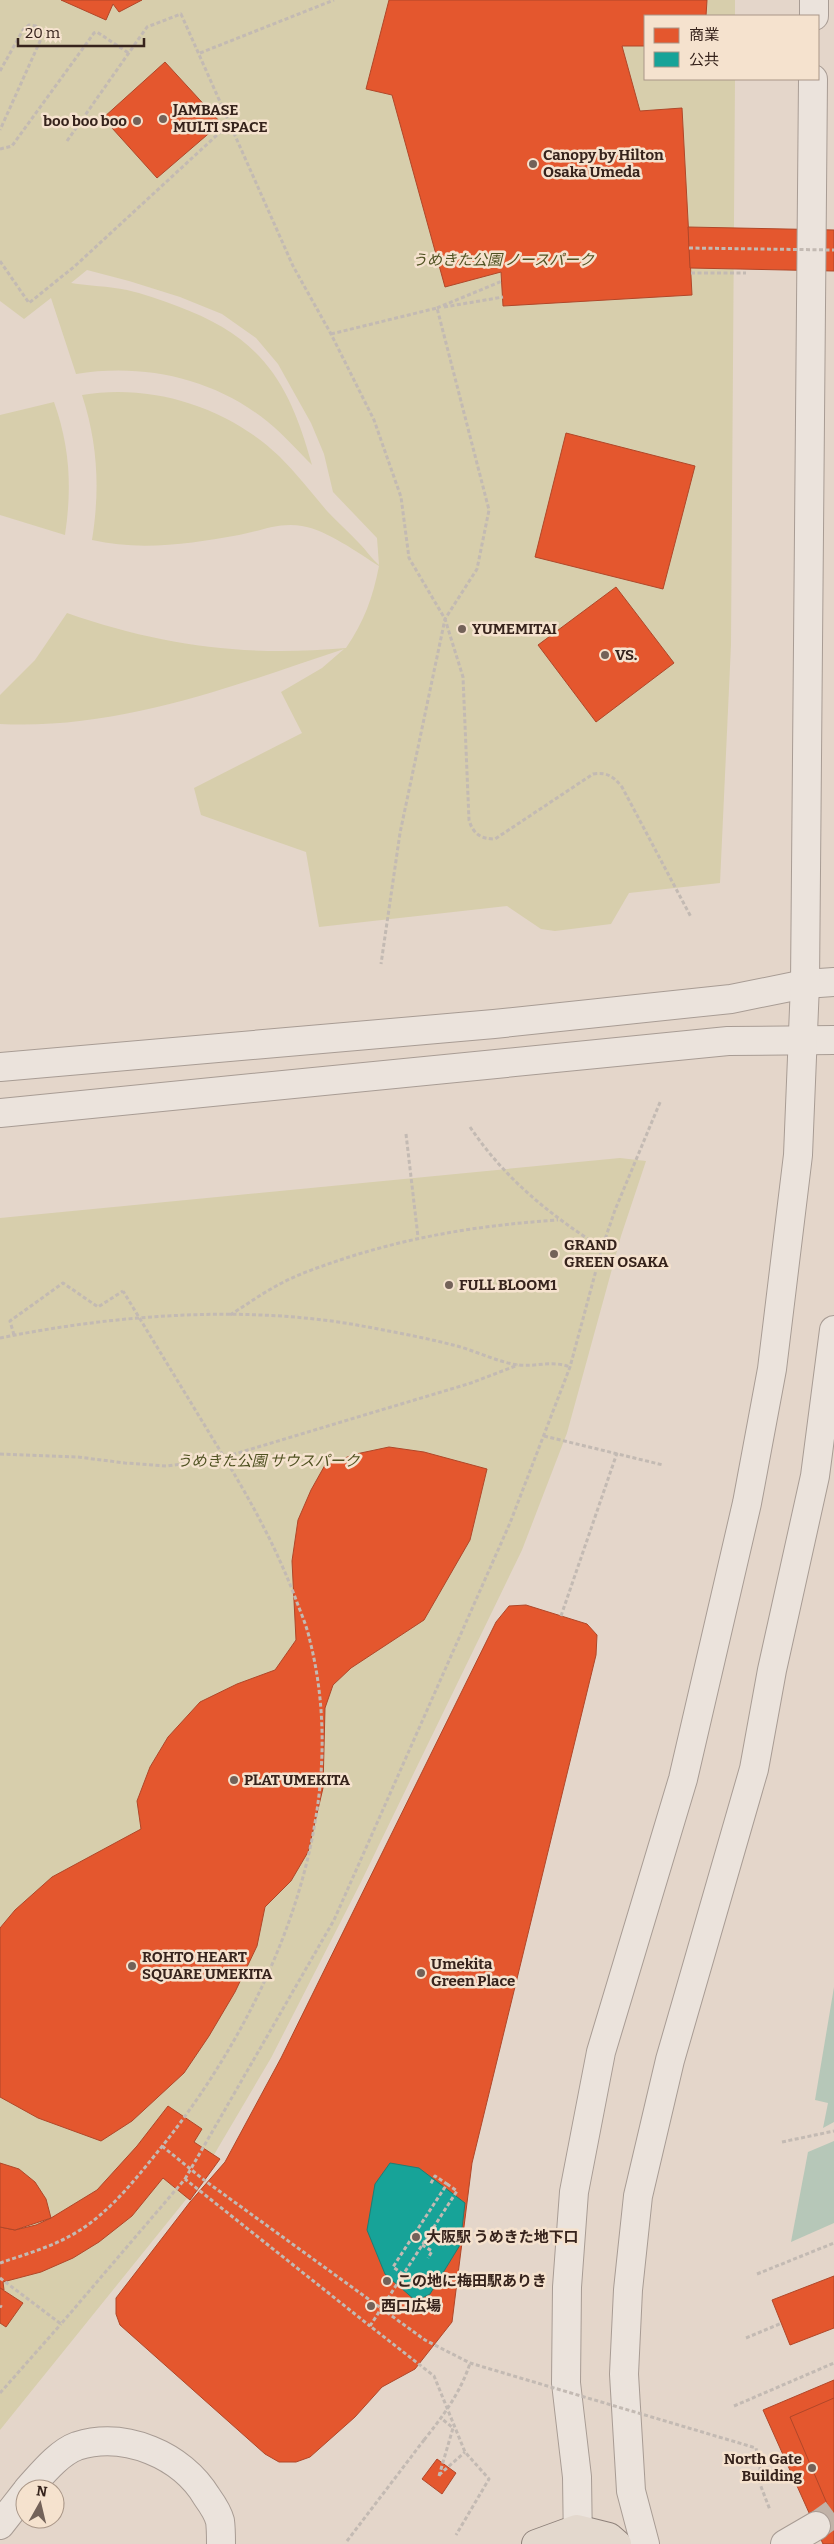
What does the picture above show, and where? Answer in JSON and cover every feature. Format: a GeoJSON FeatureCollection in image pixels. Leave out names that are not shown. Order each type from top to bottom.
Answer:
{"type":"FeatureCollection","features":[{"type":"Feature","properties":{"kind":"main road"},"geometry":{"type":"LineString","coordinates":[[536,2544],[578,2537],[609,2537],[617,2544]]}},
{"type":"Feature","properties":{"kind":"street"},"geometry":{"type":"LineString","coordinates":[[814,0],[814,15]]}},
{"type":"Feature","properties":{"kind":"street"},"geometry":{"type":"LineString","coordinates":[[578,2537],[577,2477],[566,2383],[567,2287],[574,2192],[601,2052],[683,1779],[747,1503],[772,1369],[798,1155],[805,984],[813,80]]}},
{"type":"Feature","properties":{"kind":"street"},"geometry":{"type":"LineString","coordinates":[[0,1067],[494,1024],[731,999],[805,984],[834,982]]}},
{"type":"Feature","properties":{"kind":"street"},"geometry":{"type":"LineString","coordinates":[[0,1113],[728,1040],[834,1040]]}},
{"type":"Feature","properties":{"kind":"street"},"geometry":{"type":"LineString","coordinates":[[645,2544],[631,2491],[624,2374],[628,2290],[638,2196],[670,2060],[754,1770],[772,1670],[815,1476],[834,1330]]}},
{"type":"Feature","properties":{"kind":"street"},"geometry":{"type":"LineString","coordinates":[[38,2479],[60,2457],[76,2447],[93,2444],[131,2444],[152,2450],[189,2474],[202,2489],[220,2521],[221,2544]]}},
{"type":"Feature","properties":{"kind":"street"},"geometry":{"type":"LineString","coordinates":[[0,2525],[15,2506]]}},
{"type":"Feature","properties":{"kind":"street"},"geometry":{"type":"LineString","coordinates":[[784,2544],[816,2526]]}},
{"type":"Feature","properties":{"kind":"path"},"geometry":{"type":"LineString","coordinates":[[200,53],[334,0]]}},
{"type":"Feature","properties":{"kind":"path"},"geometry":{"type":"LineString","coordinates":[[67,141],[130,54],[147,27],[181,14],[200,53],[229,124],[293,266],[331,334],[374,420],[401,497],[409,558],[445,619],[463,678],[469,820],[472,831],[484,839],[495,839],[593,774],[604,772],[615,778],[622,787],[691,917]]}},
{"type":"Feature","properties":{"kind":"path"},"geometry":{"type":"LineString","coordinates":[[0,71],[23,30],[29,25],[36,26],[41,32],[41,39],[0,130]]}},
{"type":"Feature","properties":{"kind":"path"},"geometry":{"type":"LineString","coordinates":[[0,149],[12,146],[94,32],[97,32],[130,54]]}},
{"type":"Feature","properties":{"kind":"path"},"geometry":{"type":"LineString","coordinates":[[0,261],[29,303],[75,266],[229,124]]}},
{"type":"Feature","properties":{"kind":"path"},"geometry":{"type":"LineString","coordinates":[[689,248],[834,250]]}},
{"type":"Feature","properties":{"kind":"path"},"geometry":{"type":"LineString","coordinates":[[691,273],[746,273]]}},
{"type":"Feature","properties":{"kind":"path"},"geometry":{"type":"LineString","coordinates":[[437,308],[502,281]]}},
{"type":"Feature","properties":{"kind":"path"},"geometry":{"type":"LineString","coordinates":[[331,334],[437,308],[503,297]]}},
{"type":"Feature","properties":{"kind":"path"},"geometry":{"type":"LineString","coordinates":[[381,964],[400,833],[445,619],[477,568],[489,510],[437,308]]}},
{"type":"Feature","properties":{"kind":"path"},"geometry":{"type":"LineString","coordinates":[[0,2393],[185,2179],[334,1920],[510,1523],[570,1367],[602,1248],[661,1100]]}},
{"type":"Feature","properties":{"kind":"path"},"geometry":{"type":"LineString","coordinates":[[470,1127],[489,1155],[558,1220],[602,1248]]}},
{"type":"Feature","properties":{"kind":"path"},"geometry":{"type":"LineString","coordinates":[[406,1134],[418,1237]]}},
{"type":"Feature","properties":{"kind":"path"},"geometry":{"type":"LineString","coordinates":[[229,1315],[287,1281],[327,1264],[418,1237],[504,1224],[558,1220]]}},
{"type":"Feature","properties":{"kind":"path"},"geometry":{"type":"LineString","coordinates":[[0,2263],[71,2235],[110,2207],[185,2118],[231,2045],[266,1980],[307,1868],[316,1812],[322,1747],[320,1686],[310,1638],[284,1569],[259,1516],[123,1291],[98,1307],[63,1283],[10,1321],[14,1335]]}},
{"type":"Feature","properties":{"kind":"path"},"geometry":{"type":"LineString","coordinates":[[0,1338],[113,1321],[160,1317],[229,1315],[292,1317],[354,1324],[454,1345],[518,1364]]}},
{"type":"Feature","properties":{"kind":"path"},"geometry":{"type":"LineString","coordinates":[[0,1454],[78,1457],[166,1466],[218,1459],[471,1383],[518,1364],[558,1362],[570,1367]]}},
{"type":"Feature","properties":{"kind":"path"},"geometry":{"type":"LineString","coordinates":[[544,1436],[663,1465]]}},
{"type":"Feature","properties":{"kind":"path"},"geometry":{"type":"LineString","coordinates":[[561,1616],[617,1453]]}},
{"type":"Feature","properties":{"kind":"path"},"geometry":{"type":"LineString","coordinates":[[782,2142],[834,2131]]}},
{"type":"Feature","properties":{"kind":"path"},"geometry":{"type":"LineString","coordinates":[[162,2146],[204,2180],[425,2340],[470,2363],[756,2448],[760,2467],[760,2484],[774,2518]]}},
{"type":"Feature","properties":{"kind":"path"},"geometry":{"type":"LineString","coordinates":[[370,2326],[457,2192],[435,2176],[430,2185]]}},
{"type":"Feature","properties":{"kind":"path"},"geometry":{"type":"LineString","coordinates":[[185,2179],[434,2376],[465,2452],[489,2479],[456,2536]]}},
{"type":"Feature","properties":{"kind":"path"},"geometry":{"type":"LineString","coordinates":[[403,2274],[393,2267],[447,2184]]}},
{"type":"Feature","properties":{"kind":"path"},"geometry":{"type":"LineString","coordinates":[[758,2274],[834,2243]]}},
{"type":"Feature","properties":{"kind":"path"},"geometry":{"type":"LineString","coordinates":[[422,2244],[432,2251],[428,2258]]}},
{"type":"Feature","properties":{"kind":"path"},"geometry":{"type":"LineString","coordinates":[[0,2278],[61,2324]]}},
{"type":"Feature","properties":{"kind":"path"},"geometry":{"type":"LineString","coordinates":[[746,2338],[782,2322]]}},
{"type":"Feature","properties":{"kind":"path"},"geometry":{"type":"LineString","coordinates":[[348,2542],[441,2418],[464,2381],[470,2363]]}},
{"type":"Feature","properties":{"kind":"path"},"geometry":{"type":"LineString","coordinates":[[734,2406],[834,2363]]}},
{"type":"Feature","properties":{"kind":"path"},"geometry":{"type":"LineString","coordinates":[[441,2418],[453,2428],[439,2476],[465,2452]]}},
{"type":"Feature","properties":{"kind":"green space","name":"うめきた公園 ノースパーク"},"geometry":{"type":"Polygon","coordinates":[[[0,0],[735,0],[735,15],[644,15],[644,80],[735,80],[731,645],[720,883],[629,893],[611,924],[555,931],[541,929],[507,906],[319,927],[306,852],[201,815],[194,788],[302,733],[281,692],[322,668],[344,649],[218,691],[132,713],[44,724],[0,724],[0,695],[35,660],[67,613],[137,634],[205,646],[239,650],[274,651],[346,648],[363,619],[377,577],[379,566],[332,537],[312,528],[302,526],[278,526],[221,538],[165,545],[128,545],[92,540],[97,485],[96,467],[91,431],[82,395],[108,392],[161,396],[212,412],[236,424],[259,439],[279,456],[327,511],[379,565],[377,538],[333,492],[324,454],[311,423],[278,364],[256,338],[222,314],[180,297],[87,270],[71,283],[120,289],[146,295],[206,318],[230,332],[251,348],[281,386],[293,409],[312,465],[268,422],[225,394],[177,377],[152,373],[101,371],[76,374],[51,298],[24,319],[0,301],[0,0]]]}},
{"type":"Feature","properties":{"kind":"green space"},"geometry":{"type":"Polygon","coordinates":[[[54,402],[63,435],[68,468],[69,484],[65,535],[0,515],[0,415],[54,402]]]}},
{"type":"Feature","properties":{"kind":"green space","name":"うめきた公園 サウスパーク"},"geometry":{"type":"Polygon","coordinates":[[[620,1158],[646,1161],[621,1236],[567,1433],[522,1550],[361,1882],[271,2058],[192,2192],[0,2430],[0,1218],[620,1158]]]}},
{"type":"Feature","properties":{"kind":"shaded area"},"geometry":{"type":"Polygon","coordinates":[[[834,1987],[834,2122],[823,2128],[828,2103],[815,2100],[834,1987]]]}},
{"type":"Feature","properties":{"kind":"shaded area"},"geometry":{"type":"Polygon","coordinates":[[[834,2141],[834,2223],[791,2242],[808,2152],[834,2141]]]}},
{"type":"Feature","properties":{"kind":"building: 商業"},"geometry":{"type":"Polygon","coordinates":[[[61,0],[142,0],[119,12],[113,4],[106,20],[61,0]]]}},
{"type":"Feature","properties":{"kind":"building: 商業"},"geometry":{"type":"Polygon","coordinates":[[[389,0],[707,0],[706,15],[644,15],[644,46],[622,46],[640,111],[682,108],[692,295],[503,306],[501,272],[445,287],[392,95],[366,89],[389,0]]]}},
{"type":"Feature","properties":{"kind":"building: 商業"},"geometry":{"type":"Polygon","coordinates":[[[165,62],[221,123],[157,178],[103,118],[165,62]]]}},
{"type":"Feature","properties":{"kind":"building: 商業"},"geometry":{"type":"Polygon","coordinates":[[[688,227],[834,230],[834,271],[690,268],[688,227]]]}},
{"type":"Feature","properties":{"kind":"building: 商業"},"geometry":{"type":"Polygon","coordinates":[[[566,433],[695,466],[663,589],[535,557],[566,433]]]}},
{"type":"Feature","properties":{"kind":"building: 商業"},"geometry":{"type":"Polygon","coordinates":[[[616,587],[674,663],[596,722],[538,645],[616,587]]]}},
{"type":"Feature","properties":{"kind":"building: 商業"},"geometry":{"type":"Polygon","coordinates":[[[389,1447],[424,1452],[487,1469],[470,1540],[424,1620],[351,1668],[333,1685],[325,1708],[323,1788],[308,1852],[291,1881],[265,1907],[257,1946],[235,1992],[209,2036],[184,2073],[132,2121],[101,2141],[38,2118],[0,2097],[0,1928],[15,1910],[52,1877],[141,1829],[137,1801],[150,1767],[168,1737],[200,1702],[237,1684],[275,1670],[296,1640],[292,1561],[298,1520],[311,1490],[325,1465],[356,1454],[389,1447]]]}},
{"type":"Feature","properties":{"kind":"building: 商業","name":"Umekita Green Place"},"geometry":{"type":"Polygon","coordinates":[[[526,1605],[587,1624],[597,1635],[596,1655],[472,2163],[452,2322],[415,2369],[382,2387],[355,2417],[310,2457],[296,2462],[279,2462],[265,2454],[120,2325],[116,2314],[116,2298],[190,2202],[225,2162],[281,2058],[496,1622],[509,1606],[526,1605]]]}},
{"type":"Feature","properties":{"kind":"building: 商業"},"geometry":{"type":"Polygon","coordinates":[[[168,2106],[202,2129],[194,2142],[220,2159],[190,2200],[163,2178],[132,2216],[99,2242],[73,2258],[41,2272],[3,2282],[4,2290],[0,2288],[0,2227],[15,2230],[36,2225],[97,2190],[137,2146],[168,2106]]]}},
{"type":"Feature","properties":{"kind":"building: 商業"},"geometry":{"type":"Polygon","coordinates":[[[0,2163],[19,2169],[35,2182],[46,2199],[51,2218],[15,2230],[0,2227],[0,2163]]]}},
{"type":"Feature","properties":{"kind":"building: 商業"},"geometry":{"type":"Polygon","coordinates":[[[834,2276],[834,2328],[790,2345],[772,2300],[834,2276]]]}},
{"type":"Feature","properties":{"kind":"building: 商業"},"geometry":{"type":"Polygon","coordinates":[[[0,2288],[23,2303],[6,2327],[0,2323],[0,2288]]]}},
{"type":"Feature","properties":{"kind":"building: 商業","name":"North Gate Building"},"geometry":{"type":"Polygon","coordinates":[[[834,2380],[834,2544],[823,2544],[763,2410],[834,2380]]]}},
{"type":"Feature","properties":{"kind":"building: 商業"},"geometry":{"type":"Polygon","coordinates":[[[834,2398],[834,2520],[790,2417],[834,2398]]]}},
{"type":"Feature","properties":{"kind":"building: 商業"},"geometry":{"type":"Polygon","coordinates":[[[437,2459],[456,2473],[442,2494],[422,2479],[437,2459]]]}},
{"type":"Feature","properties":{"kind":"building: 公共","name":"大阪駅 うめきた地下口"},"geometry":{"type":"Polygon","coordinates":[[[390,2163],[419,2168],[465,2203],[460,2245],[430,2294],[416,2301],[385,2274],[367,2230],[375,2184],[390,2163]]]}},
{"type":"Feature","properties":{"kind":"tunnel"},"geometry":{"type":"LineString","coordinates":[[816,2526],[834,2513]]}},
{"type":"Feature","properties":{"kind":"place","name":"JAMBASE MULTI SPACE"},"geometry":{"type":"Point","coordinates":[163,119]}},
{"type":"Feature","properties":{"kind":"place","name":"boo boo boo"},"geometry":{"type":"Point","coordinates":[137,121]}},
{"type":"Feature","properties":{"kind":"place","name":"Canopy by Hilton Osaka Umeda"},"geometry":{"type":"Point","coordinates":[533,164]}},
{"type":"Feature","properties":{"kind":"place","name":"YUMEMITAI"},"geometry":{"type":"Point","coordinates":[462,629]}},
{"type":"Feature","properties":{"kind":"place","name":"VS."},"geometry":{"type":"Point","coordinates":[605,655]}},
{"type":"Feature","properties":{"kind":"place","name":"GRAND GREEN OSAKA"},"geometry":{"type":"Point","coordinates":[554,1254]}},
{"type":"Feature","properties":{"kind":"place","name":"FULL BLOOM1"},"geometry":{"type":"Point","coordinates":[449,1285]}},
{"type":"Feature","properties":{"kind":"place","name":"PLAT UMEKITA"},"geometry":{"type":"Point","coordinates":[234,1780]}},
{"type":"Feature","properties":{"kind":"place","name":"ROHTO HEART SQUARE UMEKITA"},"geometry":{"type":"Point","coordinates":[132,1966]}},
{"type":"Feature","properties":{"kind":"place","name":"Umekita Green Place"},"geometry":{"type":"Point","coordinates":[421,1973]}},
{"type":"Feature","properties":{"kind":"place","name":"大阪駅 うめきた地下口"},"geometry":{"type":"Point","coordinates":[416,2237]}},
{"type":"Feature","properties":{"kind":"place","name":"この地に梅田駅ありき"},"geometry":{"type":"Point","coordinates":[387,2281]}},
{"type":"Feature","properties":{"kind":"place","name":"西口広場"},"geometry":{"type":"Point","coordinates":[371,2306]}},
{"type":"Feature","properties":{"kind":"place","name":"North Gate Building"},"geometry":{"type":"Point","coordinates":[812,2468]}}]}
